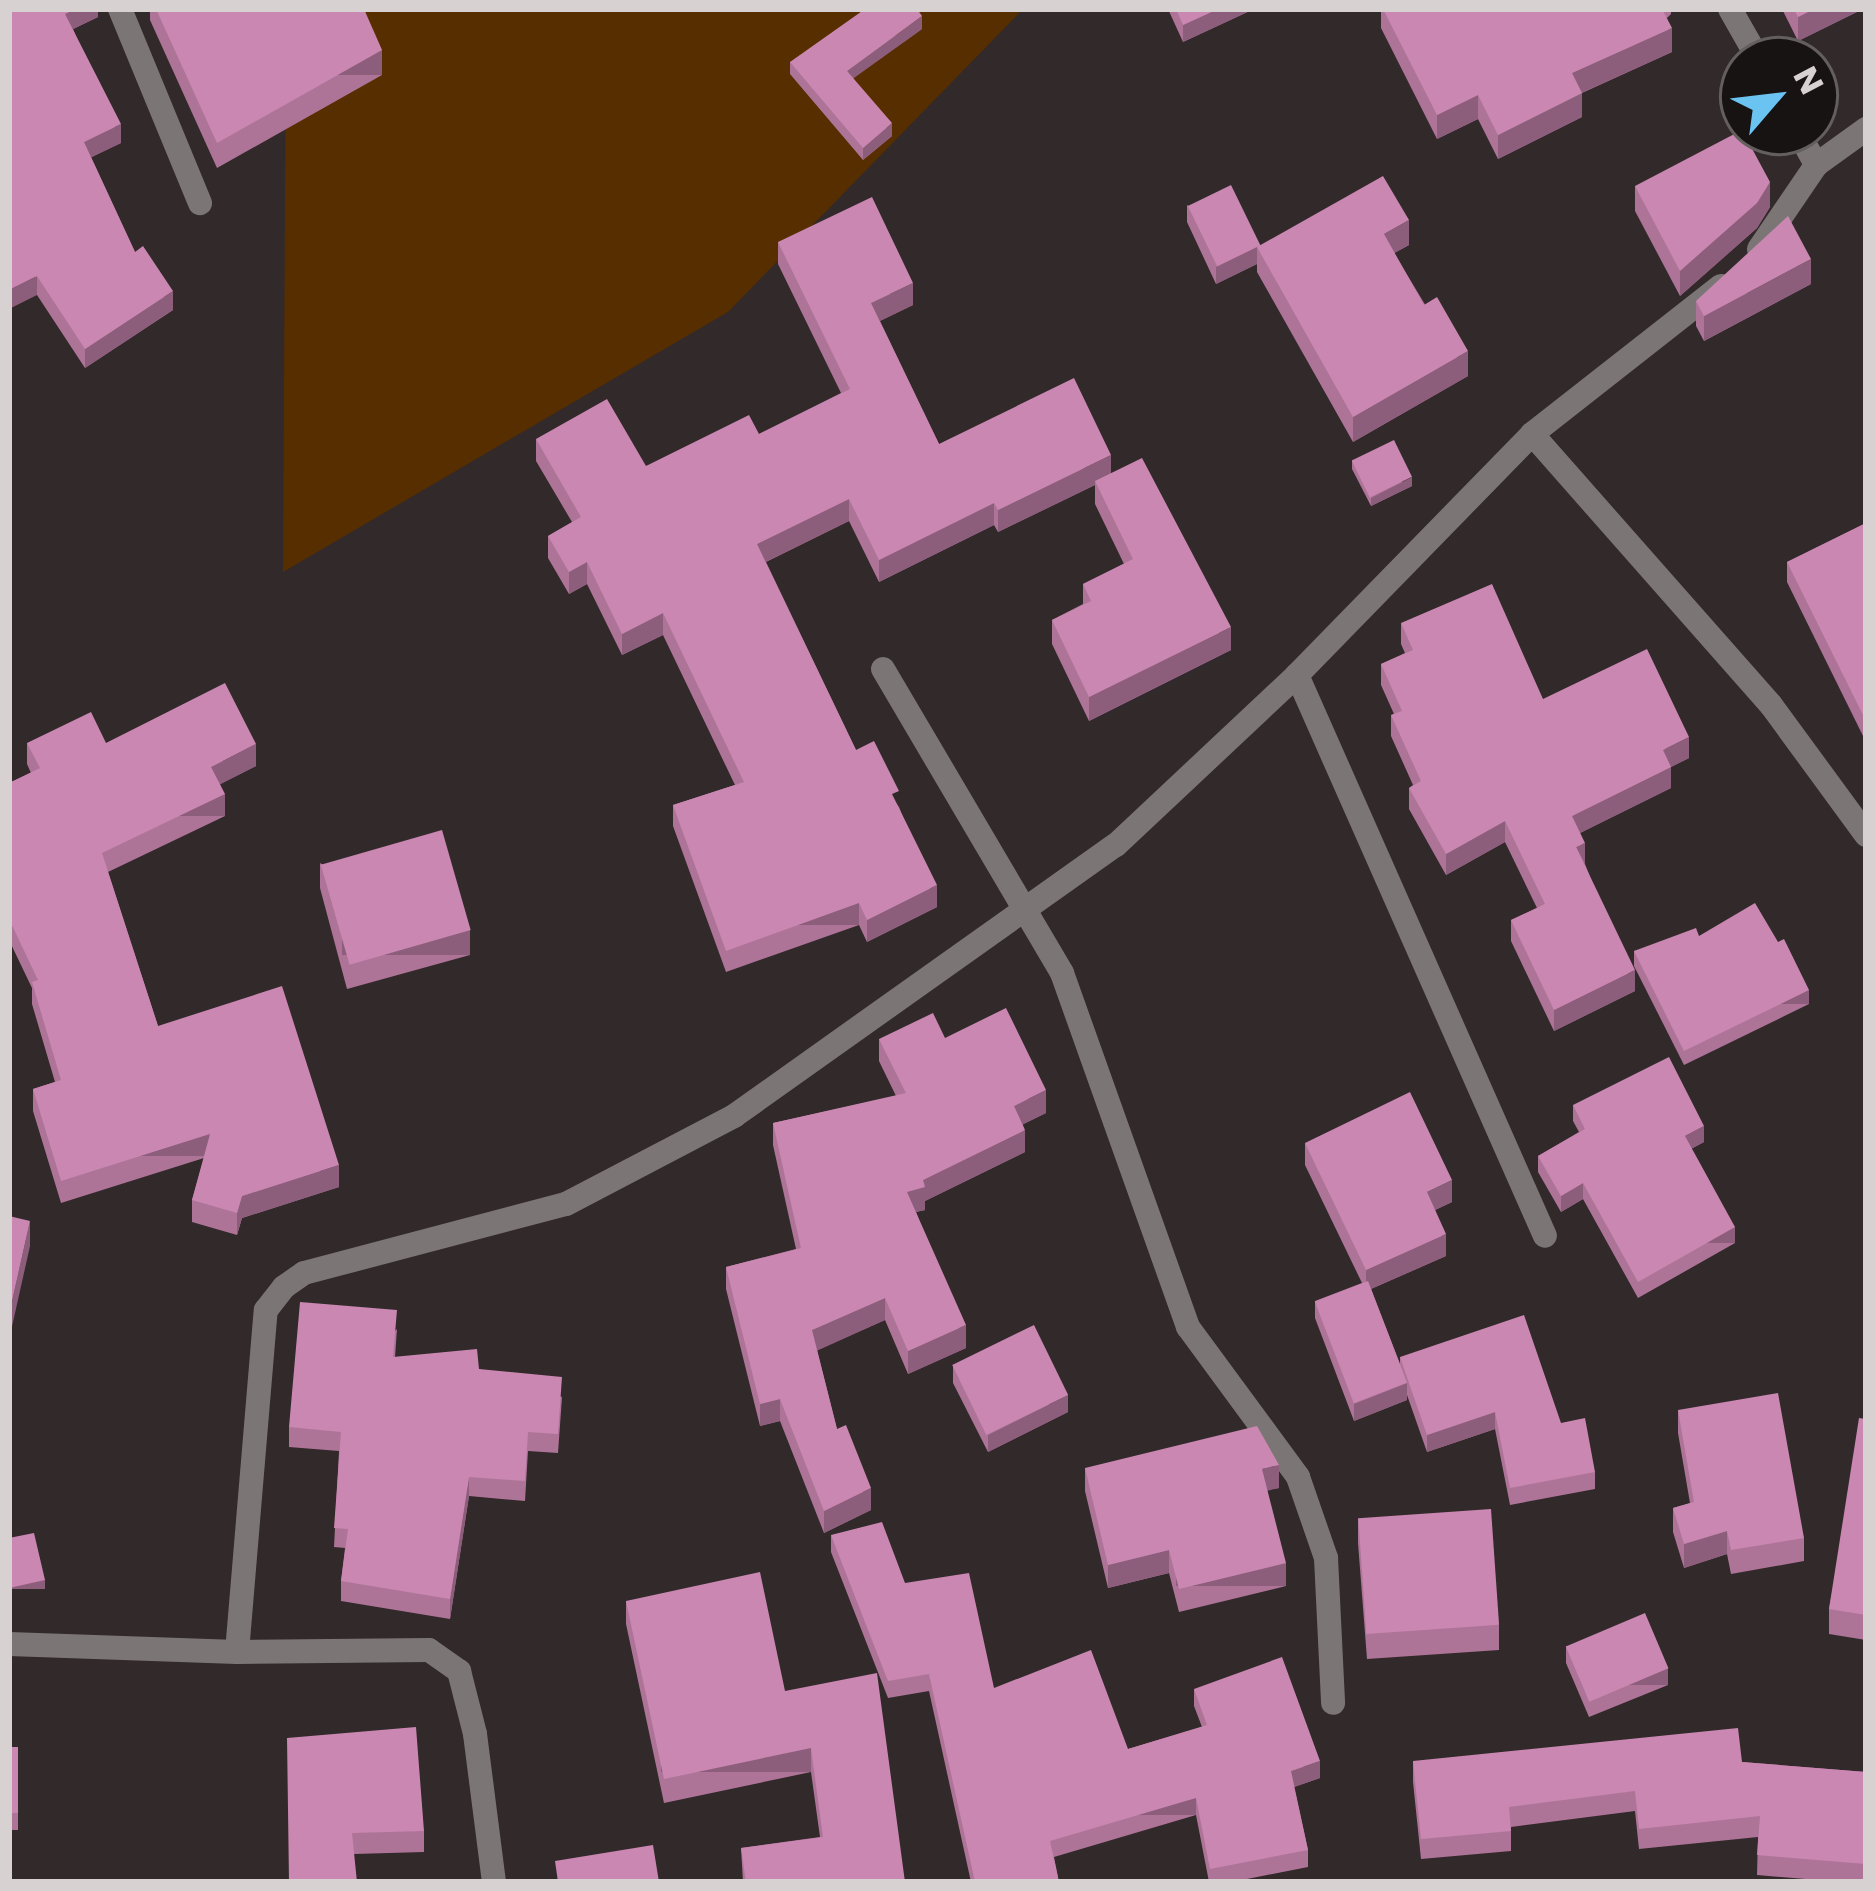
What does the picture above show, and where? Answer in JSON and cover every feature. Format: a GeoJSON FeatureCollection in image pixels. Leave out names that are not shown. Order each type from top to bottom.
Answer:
{"type":"FeatureCollection","features":[{"type":"Feature","properties":{"kind":"street"},"geometry":{"type":"LineString","coordinates":[[120,9],[200,203]]}},
{"type":"Feature","properties":{"kind":"street"},"geometry":{"type":"LineString","coordinates":[[1730,9],[1745,36]]}},
{"type":"Feature","properties":{"kind":"street"},"geometry":{"type":"LineString","coordinates":[[237,1652],[266,1310],[284,1287],[304,1273],[566,1204],[612,1184],[734,1116],[1116,844],[1297,676],[1532,434],[1725,282],[1770,238],[1816,165],[1866,129]]}},
{"type":"Feature","properties":{"kind":"street"},"geometry":{"type":"LineString","coordinates":[[1811,156],[1816,165]]}},
{"type":"Feature","properties":{"kind":"street"},"geometry":{"type":"LineString","coordinates":[[1532,434],[1771,705],[1866,836]]}},
{"type":"Feature","properties":{"kind":"street"},"geometry":{"type":"LineString","coordinates":[[883,668],[1062,973],[1188,1327],[1298,1477],[1325,1558],[1333,1703]]}},
{"type":"Feature","properties":{"kind":"street"},"geometry":{"type":"LineString","coordinates":[[1297,676],[1545,1236]]}},
{"type":"Feature","properties":{"kind":"street"},"geometry":{"type":"LineString","coordinates":[[9,1644],[237,1652],[429,1650],[459,1671],[476,1734],[494,1882]]}},
{"type":"Feature","properties":{"kind":"shaded area"},"geometry":{"type":"Polygon","coordinates":[[[286,9],[1023,9],[728,312],[283,572],[286,9]]]}},
{"type":"Feature","properties":{"kind":"building"},"geometry":{"type":"Polygon","coordinates":[[[9,9],[75,9],[65,14],[121,124],[84,142],[135,252],[143,246],[173,291],[85,349],[37,276],[9,290],[9,9]]]}},
{"type":"Feature","properties":{"kind":"building"},"geometry":{"type":"Polygon","coordinates":[[[156,9],[364,9],[382,50],[217,143],[156,9]]]}},
{"type":"Feature","properties":{"kind":"building"},"geometry":{"type":"Polygon","coordinates":[[[865,9],[917,9],[922,16],[847,71],[892,123],[863,148],[790,62],[865,9]]]}},
{"type":"Feature","properties":{"kind":"building"},"geometry":{"type":"Polygon","coordinates":[[[1176,9],[1218,9],[1183,25],[1176,9]]]}},
{"type":"Feature","properties":{"kind":"building"},"geometry":{"type":"Polygon","coordinates":[[[1383,9],[1662,9],[1672,28],[1572,73],[1582,93],[1498,135],[1478,95],[1437,115],[1383,9]]]}},
{"type":"Feature","properties":{"kind":"building"},"geometry":{"type":"Polygon","coordinates":[[[1719,142],[1719,156],[1756,156],[1770,182],[1757,203],[1680,271],[1635,186],[1719,142]]]}},
{"type":"Feature","properties":{"kind":"building"},"geometry":{"type":"Polygon","coordinates":[[[1383,176],[1409,220],[1384,234],[1424,305],[1437,297],[1468,351],[1353,417],[1257,247],[1383,176]]]}},
{"type":"Feature","properties":{"kind":"building"},"geometry":{"type":"Polygon","coordinates":[[[1231,185],[1260,245],[1217,266],[1188,206],[1231,185]]]}},
{"type":"Feature","properties":{"kind":"building"},"geometry":{"type":"Polygon","coordinates":[[[872,197],[913,283],[871,303],[939,444],[1074,378],[1111,455],[998,510],[994,503],[879,560],[849,499],[757,544],[856,750],[874,741],[899,791],[892,794],[937,885],[867,920],[859,903],[726,951],[673,805],[744,782],[663,613],[622,634],[587,562],[569,572],[548,536],[581,517],[536,439],[607,399],[646,466],[749,415],[759,434],[850,389],[778,242],[872,197]]]}},
{"type":"Feature","properties":{"kind":"building"},"geometry":{"type":"Polygon","coordinates":[[[1788,216],[1811,259],[1704,316],[1696,301],[1788,216]]]}},
{"type":"Feature","properties":{"kind":"building"},"geometry":{"type":"Polygon","coordinates":[[[1394,440],[1412,477],[1370,497],[1352,461],[1394,440]]]}},
{"type":"Feature","properties":{"kind":"building"},"geometry":{"type":"Polygon","coordinates":[[[1142,458],[1231,627],[1089,697],[1052,620],[1091,601],[1083,584],[1133,559],[1095,481],[1142,458]]]}},
{"type":"Feature","properties":{"kind":"building"},"geometry":{"type":"Polygon","coordinates":[[[1866,523],[1866,721],[1787,562],[1866,523]]]}},
{"type":"Feature","properties":{"kind":"building"},"geometry":{"type":"Polygon","coordinates":[[[1492,584],[1543,699],[1647,649],[1689,737],[1663,750],[1671,767],[1572,816],[1585,843],[1576,847],[1635,970],[1554,1010],[1511,920],[1545,904],[1505,821],[1446,854],[1409,788],[1421,781],[1391,715],[1402,711],[1381,664],[1413,650],[1401,623],[1492,584]]]}},
{"type":"Feature","properties":{"kind":"building"},"geometry":{"type":"Polygon","coordinates":[[[225,683],[256,744],[211,767],[225,794],[102,853],[158,1026],[282,986],[339,1165],[242,1196],[237,1213],[192,1200],[210,1134],[61,1181],[33,1089],[61,1080],[32,982],[38,980],[9,919],[9,783],[40,768],[27,743],[91,712],[106,743],[225,683]]]}},
{"type":"Feature","properties":{"kind":"building"},"geometry":{"type":"Polygon","coordinates":[[[442,830],[471,930],[350,965],[321,865],[442,830]]]}},
{"type":"Feature","properties":{"kind":"building"},"geometry":{"type":"Polygon","coordinates":[[[1755,903],[1778,942],[1784,939],[1809,990],[1684,1051],[1634,951],[1696,928],[1699,936],[1755,903]]]}},
{"type":"Feature","properties":{"kind":"building"},"geometry":{"type":"Polygon","coordinates":[[[1006,1008],[1046,1090],[1014,1106],[1025,1130],[923,1180],[925,1187],[907,1192],[966,1325],[908,1351],[885,1298],[812,1330],[837,1429],[846,1425],[871,1488],[824,1511],[780,1399],[760,1404],[726,1267],[801,1248],[773,1123],[906,1093],[879,1039],[933,1013],[945,1038],[1006,1008]]]}},
{"type":"Feature","properties":{"kind":"building"},"geometry":{"type":"Polygon","coordinates":[[[1669,1057],[1704,1126],[1685,1136],[1735,1227],[1638,1282],[1583,1183],[1561,1196],[1538,1156],[1585,1129],[1573,1105],[1669,1057]]]}},
{"type":"Feature","properties":{"kind":"building"},"geometry":{"type":"Polygon","coordinates":[[[1410,1092],[1452,1180],[1427,1192],[1446,1234],[1366,1270],[1305,1143],[1410,1092]]]}},
{"type":"Feature","properties":{"kind":"building"},"geometry":{"type":"Polygon","coordinates":[[[9,1216],[30,1221],[9,1315],[9,1216]]]}},
{"type":"Feature","properties":{"kind":"building"},"geometry":{"type":"Polygon","coordinates":[[[1368,1281],[1407,1383],[1354,1403],[1315,1301],[1368,1281]]]}},
{"type":"Feature","properties":{"kind":"building"},"geometry":{"type":"Polygon","coordinates":[[[300,1302],[397,1310],[393,1357],[477,1349],[479,1369],[562,1377],[558,1434],[528,1432],[525,1481],[469,1477],[450,1599],[341,1581],[348,1529],[334,1528],[341,1432],[289,1427],[300,1302]]]}},
{"type":"Feature","properties":{"kind":"building"},"geometry":{"type":"Polygon","coordinates":[[[1524,1315],[1561,1423],[1585,1418],[1595,1472],[1510,1488],[1495,1412],[1427,1435],[1400,1357],[1524,1315]]]}},
{"type":"Feature","properties":{"kind":"building"},"geometry":{"type":"Polygon","coordinates":[[[1034,1325],[1068,1395],[986,1435],[952,1365],[1034,1325]]]}},
{"type":"Feature","properties":{"kind":"building"},"geometry":{"type":"Polygon","coordinates":[[[1778,1393],[1804,1538],[1731,1550],[1727,1531],[1684,1544],[1673,1508],[1694,1502],[1678,1410],[1778,1393]]]}},
{"type":"Feature","properties":{"kind":"building"},"geometry":{"type":"Polygon","coordinates":[[[1859,1418],[1866,1419],[1866,1615],[1829,1609],[1859,1418]]]}},
{"type":"Feature","properties":{"kind":"building"},"geometry":{"type":"Polygon","coordinates":[[[1257,1426],[1279,1465],[1262,1469],[1286,1563],[1179,1589],[1169,1550],[1108,1565],[1085,1468],[1257,1426]]]}},
{"type":"Feature","properties":{"kind":"building"},"geometry":{"type":"Polygon","coordinates":[[[1491,1509],[1499,1625],[1366,1634],[1358,1518],[1491,1509]]]}},
{"type":"Feature","properties":{"kind":"building"},"geometry":{"type":"Polygon","coordinates":[[[882,1522],[905,1583],[969,1573],[994,1688],[1091,1650],[1128,1749],[1207,1725],[1194,1689],[1282,1657],[1320,1761],[1291,1771],[1308,1850],[1210,1869],[1196,1798],[1050,1841],[1059,1882],[975,1882],[929,1674],[888,1681],[831,1535],[882,1522]]]}},
{"type":"Feature","properties":{"kind":"building"},"geometry":{"type":"Polygon","coordinates":[[[34,1533],[45,1580],[9,1588],[9,1538],[34,1533]]]}},
{"type":"Feature","properties":{"kind":"building"},"geometry":{"type":"Polygon","coordinates":[[[760,1572],[785,1691],[877,1673],[905,1882],[746,1882],[741,1848],[823,1837],[811,1748],[664,1779],[626,1601],[760,1572]]]}},
{"type":"Feature","properties":{"kind":"building"},"geometry":{"type":"Polygon","coordinates":[[[1645,1613],[1668,1668],[1589,1702],[1566,1647],[1645,1613]]]}},
{"type":"Feature","properties":{"kind":"building"},"geometry":{"type":"Polygon","coordinates":[[[416,1727],[424,1831],[352,1833],[357,1882],[289,1882],[287,1738],[416,1727]]]}},
{"type":"Feature","properties":{"kind":"building"},"geometry":{"type":"Polygon","coordinates":[[[1738,1728],[1742,1762],[1866,1772],[1866,1864],[1757,1855],[1760,1816],[1639,1829],[1635,1791],[1509,1807],[1511,1831],[1421,1839],[1413,1761],[1738,1728]]]}},
{"type":"Feature","properties":{"kind":"building"},"geometry":{"type":"Polygon","coordinates":[[[9,1747],[18,1747],[18,1813],[9,1813],[9,1747]]]}},
{"type":"Feature","properties":{"kind":"building"},"geometry":{"type":"Polygon","coordinates":[[[653,1845],[659,1882],[558,1882],[555,1861],[653,1845]]]}}]}
